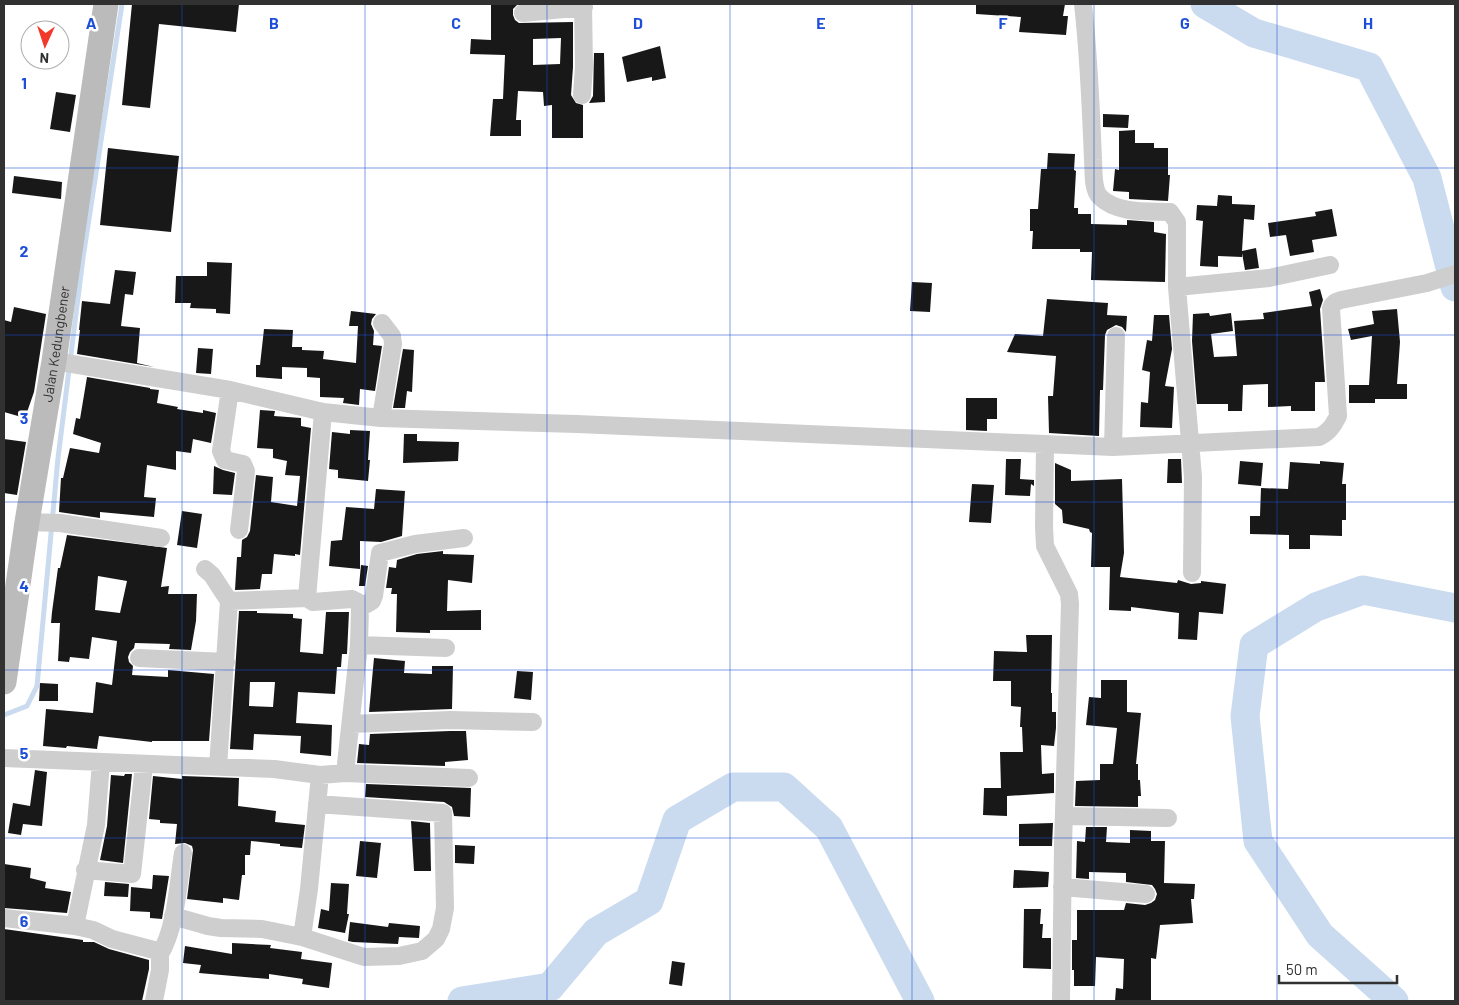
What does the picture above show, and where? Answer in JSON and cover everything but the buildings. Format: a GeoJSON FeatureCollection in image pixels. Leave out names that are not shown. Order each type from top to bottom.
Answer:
{"type":"FeatureCollection","features":[{"type":"Feature","properties":{"kind":"street","name":"Jalan Kedungbener"},"geometry":{"type":"LineString","coordinates":[[4,682],[44,522],[57,362],[106,4]]}},
{"type":"Feature","properties":{"kind":"street"},"geometry":{"type":"LineString","coordinates":[[1083,4],[1090,65],[1093,164],[1097,193],[1101,198],[1126,210],[1170,212],[1177,222],[1177,288],[1193,477],[1192,573]]}},
{"type":"Feature","properties":{"kind":"street"},"geometry":{"type":"LineString","coordinates":[[523,13],[583,5],[584,67],[582,95]]}},
{"type":"Feature","properties":{"kind":"street"},"geometry":{"type":"LineString","coordinates":[[1177,288],[1269,278],[1330,265]]}},
{"type":"Feature","properties":{"kind":"street"},"geometry":{"type":"LineString","coordinates":[[57,362],[230,390],[323,412],[381,418],[1113,447],[1320,437],[1328,432],[1338,416],[1331,308],[1334,302],[1427,283],[1455,274]]}},
{"type":"Feature","properties":{"kind":"street"},"geometry":{"type":"LineString","coordinates":[[381,418],[393,344],[392,336],[382,324]]}},
{"type":"Feature","properties":{"kind":"street"},"geometry":{"type":"LineString","coordinates":[[1113,447],[1116,336]]}},
{"type":"Feature","properties":{"kind":"street"},"geometry":{"type":"LineString","coordinates":[[230,390],[221,451],[225,460],[243,464],[246,471],[239,530]]}},
{"type":"Feature","properties":{"kind":"street"},"geometry":{"type":"LineString","coordinates":[[308,598],[323,412]]}},
{"type":"Feature","properties":{"kind":"street"},"geometry":{"type":"LineString","coordinates":[[1045,445],[1045,546],[1069,594],[1070,604],[1062,887],[1061,1001]]}},
{"type":"Feature","properties":{"kind":"street"},"geometry":{"type":"LineString","coordinates":[[44,522],[162,538]]}},
{"type":"Feature","properties":{"kind":"street"},"geometry":{"type":"LineString","coordinates":[[360,608],[372,601],[374,596],[380,553],[415,544],[464,538]]}},
{"type":"Feature","properties":{"kind":"street"},"geometry":{"type":"LineString","coordinates":[[205,569],[212,575],[229,601],[218,767]]}},
{"type":"Feature","properties":{"kind":"street"},"geometry":{"type":"LineString","coordinates":[[229,601],[308,598],[313,602],[352,599],[358,602],[360,608],[359,645],[345,773]]}},
{"type":"Feature","properties":{"kind":"street"},"geometry":{"type":"LineString","coordinates":[[359,645],[446,648]]}},
{"type":"Feature","properties":{"kind":"street"},"geometry":{"type":"LineString","coordinates":[[139,658],[226,662]]}},
{"type":"Feature","properties":{"kind":"street"},"geometry":{"type":"LineString","coordinates":[[351,724],[450,720],[533,722]]}},
{"type":"Feature","properties":{"kind":"street"},"geometry":{"type":"LineString","coordinates":[[4,758],[274,769],[320,775],[345,773],[469,778]]}},
{"type":"Feature","properties":{"kind":"street"},"geometry":{"type":"LineString","coordinates":[[75,926],[96,825],[101,762]]}},
{"type":"Feature","properties":{"kind":"street"},"geometry":{"type":"LineString","coordinates":[[86,870],[132,874],[144,765]]}},
{"type":"Feature","properties":{"kind":"street"},"geometry":{"type":"LineString","coordinates":[[302,937],[309,889],[320,775]]}},
{"type":"Feature","properties":{"kind":"street"},"geometry":{"type":"LineString","coordinates":[[173,916],[208,926],[262,929],[302,937],[364,958],[399,956],[422,951],[436,940],[441,929],[445,908],[443,813],[317,804]]}},
{"type":"Feature","properties":{"kind":"street"},"geometry":{"type":"LineString","coordinates":[[1064,816],[1168,818]]}},
{"type":"Feature","properties":{"kind":"street"},"geometry":{"type":"LineString","coordinates":[[154,1001],[160,970],[160,954],[168,939],[184,854]]}},
{"type":"Feature","properties":{"kind":"street"},"geometry":{"type":"LineString","coordinates":[[1062,887],[1146,894]]}},
{"type":"Feature","properties":{"kind":"street"},"geometry":{"type":"LineString","coordinates":[[4,918],[75,926],[93,930],[112,939],[154,950],[160,954]]}},
{"type":"Feature","properties":{"kind":"waterway"},"geometry":{"type":"LineString","coordinates":[[4,715],[27,706],[37,686],[58,458],[83,258],[122,4]]}},
{"type":"Feature","properties":{"kind":"waterway"},"geometry":{"type":"LineString","coordinates":[[1205,4],[1254,33],[1369,67],[1427,178],[1455,287]]}},
{"type":"Feature","properties":{"kind":"waterway"},"geometry":{"type":"LineString","coordinates":[[1394,1001],[1320,935],[1258,841],[1245,716],[1254,645],[1316,607],[1363,590],[1455,608]]}},
{"type":"Feature","properties":{"kind":"waterway"},"geometry":{"type":"LineString","coordinates":[[462,1001],[550,987],[596,932],[649,901],[677,820],[733,787],[784,787],[829,828],[920,1001]]}}]}
